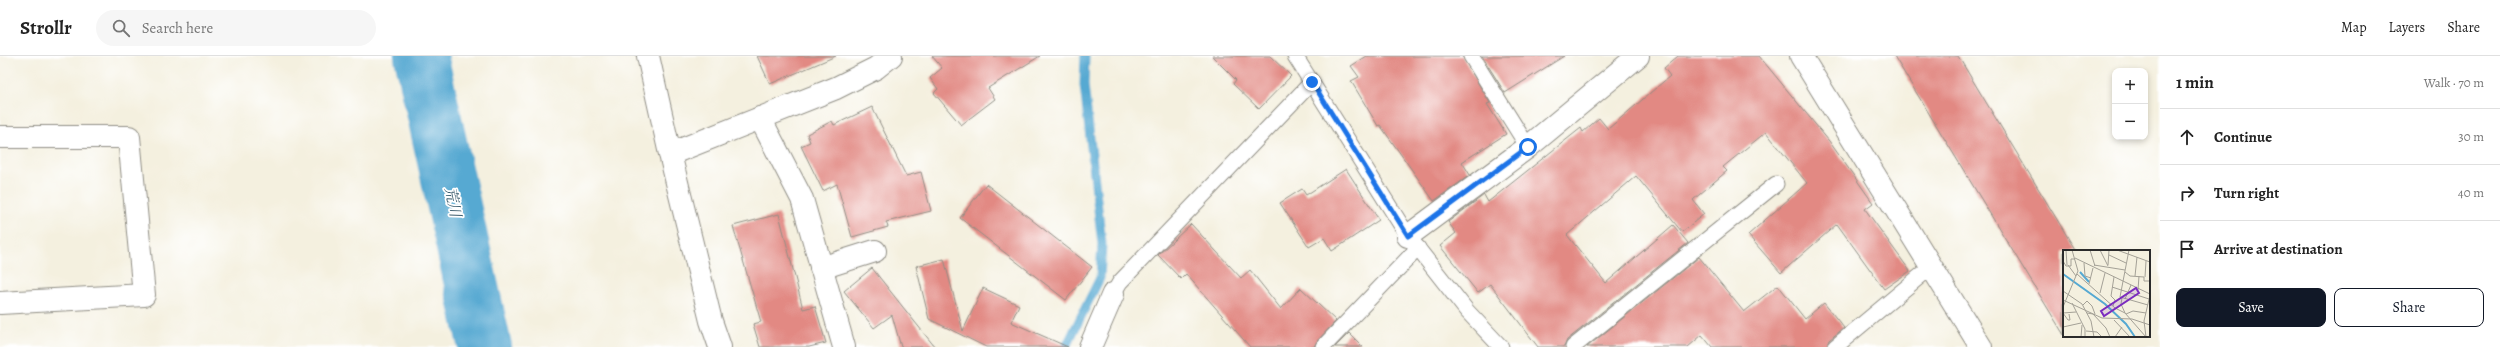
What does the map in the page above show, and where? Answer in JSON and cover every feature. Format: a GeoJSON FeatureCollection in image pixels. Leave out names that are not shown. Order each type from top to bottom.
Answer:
{"type":"FeatureCollection","features":[{"type":"Feature","properties":{"kind":"street"},"geometry":{"type":"LineString","coordinates":[[648,56],[670,154],[711,321],[720,347]]}},
{"type":"Feature","properties":{"kind":"street"},"geometry":{"type":"LineString","coordinates":[[670,154],[836,88],[876,68],[891,56]]}},
{"type":"Feature","properties":{"kind":"street"},"geometry":{"type":"LineString","coordinates":[[1801,56],[1981,347]]}},
{"type":"Feature","properties":{"kind":"street"},"geometry":{"type":"LineString","coordinates":[[1413,242],[1635,57]]}},
{"type":"Feature","properties":{"kind":"street"},"geometry":{"type":"LineString","coordinates":[[760,118],[802,199],[844,347]]}},
{"type":"Feature","properties":{"kind":"street"},"geometry":{"type":"LineString","coordinates":[[0,137],[129,137],[144,295],[0,303]]}},
{"type":"Feature","properties":{"kind":"street"},"geometry":{"type":"LineString","coordinates":[[821,268],[875,252]]}},
{"type":"Feature","properties":{"kind":"street"},"geometry":{"type":"LineString","coordinates":[[1090,347],[1113,294]]}},
{"type":"Feature","properties":{"kind":"lane"},"geometry":{"type":"LineString","coordinates":[[1295,56],[1413,242],[1467,311],[1501,347]]}},
{"type":"Feature","properties":{"kind":"lane"},"geometry":{"type":"LineString","coordinates":[[1471,56],[1528,147]]}},
{"type":"Feature","properties":{"kind":"lane"},"geometry":{"type":"LineString","coordinates":[[1113,294],[1131,270],[1312,82]]}},
{"type":"Feature","properties":{"kind":"lane"},"geometry":{"type":"LineString","coordinates":[[1573,347],[1776,184]]}},
{"type":"Feature","properties":{"kind":"lane"},"geometry":{"type":"LineString","coordinates":[[1323,347],[1413,242]]}},
{"type":"Feature","properties":{"kind":"lane"},"geometry":{"type":"LineString","coordinates":[[1834,347],[1931,267]]}},
{"type":"Feature","properties":{"kind":"building"},"geometry":{"type":"Polygon","coordinates":[[[757,56],[836,56],[770,84],[757,56]]]}},
{"type":"Feature","properties":{"kind":"building"},"geometry":{"type":"Polygon","coordinates":[[[932,56],[1040,56],[988,88],[995,99],[961,125],[934,93],[938,89],[930,78],[942,68],[932,56]]]}},
{"type":"Feature","properties":{"kind":"building"},"geometry":{"type":"Polygon","coordinates":[[[1212,56],[1270,56],[1291,76],[1259,109],[1233,84],[1236,80],[1212,56]]]}},
{"type":"Feature","properties":{"kind":"building"},"geometry":{"type":"Polygon","coordinates":[[[1367,56],[1462,56],[1490,103],[1487,104],[1506,134],[1462,162],[1470,175],[1434,201],[1380,125],[1378,126],[1351,81],[1359,77],[1351,66],[1367,56]]]}},
{"type":"Feature","properties":{"kind":"building"},"geometry":{"type":"Polygon","coordinates":[[[1482,56],[1564,56],[1505,93],[1482,56]]]}},
{"type":"Feature","properties":{"kind":"building"},"geometry":{"type":"Polygon","coordinates":[[[1678,56],[1759,56],[1829,141],[1873,203],[1865,209],[1910,271],[1884,289],[1837,224],[1781,273],[1748,235],[1807,183],[1766,132],[1723,167],[1727,171],[1693,200],[1704,214],[1682,232],[1636,176],[1567,235],[1606,283],[1673,225],[1688,243],[1567,340],[1564,347],[1538,347],[1490,284],[1478,293],[1440,246],[1456,233],[1448,222],[1484,195],[1488,202],[1581,128],[1583,132],[1599,118],[1608,129],[1670,76],[1664,68],[1678,56]]]}},
{"type":"Feature","properties":{"kind":"building"},"geometry":{"type":"Polygon","coordinates":[[[1894,56],[1958,56],[2075,250],[2063,250],[2063,333],[1894,56]]]}},
{"type":"Feature","properties":{"kind":"building"},"geometry":{"type":"Polygon","coordinates":[[[872,107],[906,176],[921,172],[931,211],[886,222],[888,227],[852,237],[837,184],[823,191],[801,146],[810,142],[807,134],[832,121],[834,125],[872,107]]]}},
{"type":"Feature","properties":{"kind":"building"},"geometry":{"type":"Polygon","coordinates":[[[1346,169],[1379,220],[1332,251],[1324,238],[1309,247],[1280,203],[1302,189],[1306,195],[1346,169]]]}},
{"type":"Feature","properties":{"kind":"building"},"geometry":{"type":"Polygon","coordinates":[[[986,184],[1092,267],[1066,300],[960,218],[986,184]]]}},
{"type":"Feature","properties":{"kind":"building"},"geometry":{"type":"Polygon","coordinates":[[[779,214],[803,309],[815,306],[826,343],[809,347],[760,347],[753,324],[761,322],[733,226],[779,214]]]}},
{"type":"Feature","properties":{"kind":"building"},"geometry":{"type":"Polygon","coordinates":[[[1191,224],[1241,278],[1250,270],[1281,309],[1301,288],[1336,321],[1317,341],[1314,347],[1250,347],[1186,274],[1181,279],[1158,255],[1191,224]]]}},
{"type":"Feature","properties":{"kind":"building"},"geometry":{"type":"Polygon","coordinates":[[[1699,257],[1744,312],[1778,285],[1805,319],[1824,303],[1844,328],[1829,340],[1826,347],[1712,347],[1702,335],[1688,347],[1587,347],[1699,257]]]}},
{"type":"Feature","properties":{"kind":"building"},"geometry":{"type":"Polygon","coordinates":[[[944,259],[963,331],[983,288],[1019,305],[1011,322],[1068,347],[986,347],[929,319],[916,266],[944,259]]]}},
{"type":"Feature","properties":{"kind":"building"},"geometry":{"type":"Polygon","coordinates":[[[872,268],[935,347],[901,347],[892,315],[874,328],[844,291],[872,268]]]}},
{"type":"Feature","properties":{"kind":"building"},"geometry":{"type":"Polygon","coordinates":[[[1349,333],[1363,347],[1335,347],[1349,333]]]}},
{"type":"Feature","properties":{"kind":"waterway","name":"荒川"},"geometry":{"type":"LineString","coordinates":[[421,56],[485,347]]}},
{"type":"Feature","properties":{"kind":"waterway"},"geometry":{"type":"LineString","coordinates":[[1066,347],[1100,278],[1102,244],[1084,85],[1085,56]]}},
{"type":"Feature","properties":{"kind":"route"},"geometry":{"type":"LineString","coordinates":[[1312,82],[1408,236],[1528,147]]}}]}
